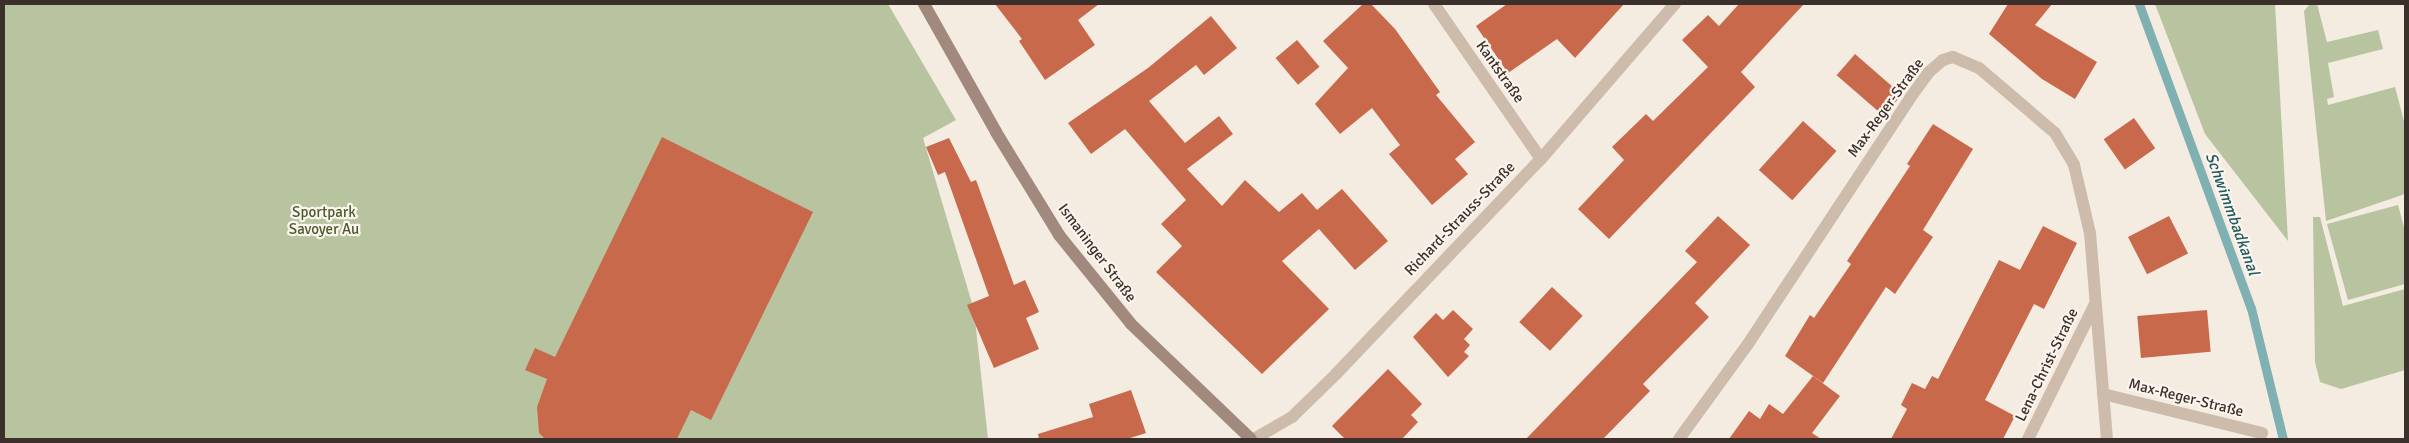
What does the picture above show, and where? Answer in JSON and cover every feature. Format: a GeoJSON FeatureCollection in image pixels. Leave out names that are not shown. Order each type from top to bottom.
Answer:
{"type":"FeatureCollection","features":[{"type":"Feature","properties":{"kind":"street","name":"Ismaninger Straße"},"geometry":{"type":"LineString","coordinates":[[924,4],[996,132],[1059,235],[1131,324],[1252,439]]}},
{"type":"Feature","properties":{"kind":"street","name":"Kantstraße"},"geometry":{"type":"LineString","coordinates":[[1434,4],[1541,159]]}},
{"type":"Feature","properties":{"kind":"street","name":"Richard-Strauss-Straße"},"geometry":{"type":"LineString","coordinates":[[1252,439],[1292,417],[1336,374],[1541,159],[1675,4]]}},
{"type":"Feature","properties":{"kind":"street","name":"Max-Reger-Straße"},"geometry":{"type":"LineString","coordinates":[[1679,439],[1748,344],[1910,98],[1943,60],[1963,60],[1979,68],[2056,133],[2067,150],[2080,186],[2090,233],[2107,439]]}},
{"type":"Feature","properties":{"kind":"street","name":"Lena-Christ-Straße"},"geometry":{"type":"LineString","coordinates":[[2028,439],[2095,304]]}},
{"type":"Feature","properties":{"kind":"street","name":"Max-Reger-Straße"},"geometry":{"type":"LineString","coordinates":[[2103,394],[2262,433]]}},
{"type":"Feature","properties":{"kind":"green space","name":"Sportpark Savoyer Au"},"geometry":{"type":"Polygon","coordinates":[[[4,4],[888,4],[956,120],[923,138],[974,310],[988,439],[4,439],[4,4]]]}},
{"type":"Feature","properties":{"kind":"green space"},"geometry":{"type":"Polygon","coordinates":[[[2155,4],[2275,4],[2288,241],[2205,134],[2155,4]]]}},
{"type":"Feature","properties":{"kind":"green space"},"geometry":{"type":"Polygon","coordinates":[[[2310,4],[2317,4],[2327,42],[2378,30],[2383,49],[2328,63],[2334,97],[2327,99],[2328,105],[2395,87],[2405,125],[2405,194],[2326,221],[2304,11],[2310,4]]]}},
{"type":"Feature","properties":{"kind":"green space"},"geometry":{"type":"Polygon","coordinates":[[[2398,205],[2405,231],[2405,284],[2348,300],[2327,224],[2398,205]]]}},
{"type":"Feature","properties":{"kind":"green space"},"geometry":{"type":"Polygon","coordinates":[[[2313,217],[2320,217],[2343,306],[2405,289],[2405,370],[2341,389],[2320,382],[2315,362],[2313,217]]]}},
{"type":"Feature","properties":{"kind":"building"},"geometry":{"type":"Polygon","coordinates":[[[995,4],[1099,4],[1078,20],[1095,45],[1045,80],[1019,41],[1022,39],[995,4]]]}},
{"type":"Feature","properties":{"kind":"building"},"geometry":{"type":"Polygon","coordinates":[[[1363,4],[1371,4],[1395,29],[1440,92],[1436,95],[1475,142],[1455,159],[1468,174],[1432,205],[1389,154],[1400,145],[1372,108],[1340,134],[1315,104],[1348,68],[1323,41],[1363,4]]]}},
{"type":"Feature","properties":{"kind":"building"},"geometry":{"type":"Polygon","coordinates":[[[1507,4],[1624,4],[1575,58],[1557,39],[1508,73],[1476,26],[1507,4]]]}},
{"type":"Feature","properties":{"kind":"building"},"geometry":{"type":"Polygon","coordinates":[[[1739,4],[1804,4],[1741,72],[1755,87],[1609,239],[1578,209],[1624,160],[1612,147],[1646,114],[1653,121],[1708,67],[1682,40],[1708,15],[1719,26],[1739,4]]]}},
{"type":"Feature","properties":{"kind":"building"},"geometry":{"type":"Polygon","coordinates":[[[2008,4],[2052,4],[2035,25],[2097,62],[2075,99],[2042,79],[1989,34],[2008,4]]]}},
{"type":"Feature","properties":{"kind":"building"},"geometry":{"type":"Polygon","coordinates":[[[1211,16],[1237,48],[1204,75],[1196,65],[1149,101],[1185,143],[1219,116],[1233,134],[1187,169],[1222,206],[1245,180],[1279,212],[1302,193],[1317,210],[1342,189],[1388,241],[1355,270],[1319,229],[1282,261],[1329,309],[1262,374],[1156,272],[1182,246],[1161,224],[1186,200],[1125,129],[1091,154],[1068,123],[1148,68],[1211,16]]]}},
{"type":"Feature","properties":{"kind":"building"},"geometry":{"type":"Polygon","coordinates":[[[1297,40],[1319,67],[1298,85],[1276,58],[1297,40]]]}},
{"type":"Feature","properties":{"kind":"building"},"geometry":{"type":"Polygon","coordinates":[[[1855,54],[1902,95],[1883,116],[1837,75],[1855,54]]]}},
{"type":"Feature","properties":{"kind":"building"},"geometry":{"type":"Polygon","coordinates":[[[2134,118],[2155,148],[2125,170],[2104,139],[2134,118]]]}},
{"type":"Feature","properties":{"kind":"building"},"geometry":{"type":"Polygon","coordinates":[[[1803,121],[1836,151],[1792,200],[1759,170],[1803,121]]]}},
{"type":"Feature","properties":{"kind":"building"},"geometry":{"type":"Polygon","coordinates":[[[1933,124],[1973,149],[1923,230],[1933,237],[1895,294],[1886,287],[1823,383],[1785,356],[1810,315],[1814,318],[1851,264],[1847,261],[1910,166],[1907,164],[1933,124]]]}},
{"type":"Feature","properties":{"kind":"building"},"geometry":{"type":"Polygon","coordinates":[[[662,137],[813,212],[711,420],[691,410],[677,439],[545,439],[539,433],[537,407],[547,379],[525,370],[535,348],[555,357],[662,137]]]}},
{"type":"Feature","properties":{"kind":"building"},"geometry":{"type":"Polygon","coordinates":[[[949,138],[971,182],[976,180],[1014,285],[1025,280],[1039,312],[1026,318],[1039,349],[994,368],[967,305],[989,296],[945,172],[938,175],[926,147],[949,138]]]}},
{"type":"Feature","properties":{"kind":"building"},"geometry":{"type":"Polygon","coordinates":[[[1718,216],[1750,245],[1695,303],[1709,317],[1643,384],[1650,391],[1603,439],[1526,439],[1697,262],[1685,251],[1718,216]]]}},
{"type":"Feature","properties":{"kind":"building"},"geometry":{"type":"Polygon","coordinates":[[[2169,216],[2188,253],[2147,274],[2128,237],[2169,216]]]}},
{"type":"Feature","properties":{"kind":"building"},"geometry":{"type":"Polygon","coordinates":[[[2043,226],[2077,243],[2044,309],[2034,304],[1985,400],[2015,416],[2003,439],[1891,439],[1907,409],[1901,405],[1912,383],[1925,389],[1932,376],[1938,379],[1999,260],[2020,270],[2043,226]]]}},
{"type":"Feature","properties":{"kind":"building"},"geometry":{"type":"Polygon","coordinates":[[[1552,287],[1583,316],[1550,351],[1519,322],[1552,287]]]}},
{"type":"Feature","properties":{"kind":"building"},"geometry":{"type":"Polygon","coordinates":[[[1453,310],[1473,329],[1464,339],[1470,345],[1464,352],[1469,356],[1448,377],[1413,337],[1436,313],[1443,320],[1453,310]]]}},
{"type":"Feature","properties":{"kind":"building"},"geometry":{"type":"Polygon","coordinates":[[[2207,310],[2211,352],[2141,358],[2137,316],[2207,310]]]}},
{"type":"Feature","properties":{"kind":"building"},"geometry":{"type":"Polygon","coordinates":[[[1388,369],[1422,404],[1411,415],[1418,422],[1402,439],[1345,439],[1332,426],[1388,369]]]}},
{"type":"Feature","properties":{"kind":"building"},"geometry":{"type":"Polygon","coordinates":[[[1813,376],[1840,396],[1812,433],[1821,439],[1729,439],[1749,411],[1760,419],[1769,404],[1783,414],[1813,376]]]}},
{"type":"Feature","properties":{"kind":"building"},"geometry":{"type":"Polygon","coordinates":[[[1131,390],[1146,433],[1127,439],[1039,439],[1038,434],[1093,417],[1089,404],[1131,390]]]}},
{"type":"Feature","properties":{"kind":"waterway","name":"Schwimmbadkanal"},"geometry":{"type":"LineString","coordinates":[[2139,4],[2251,308],[2283,439]]}}]}
